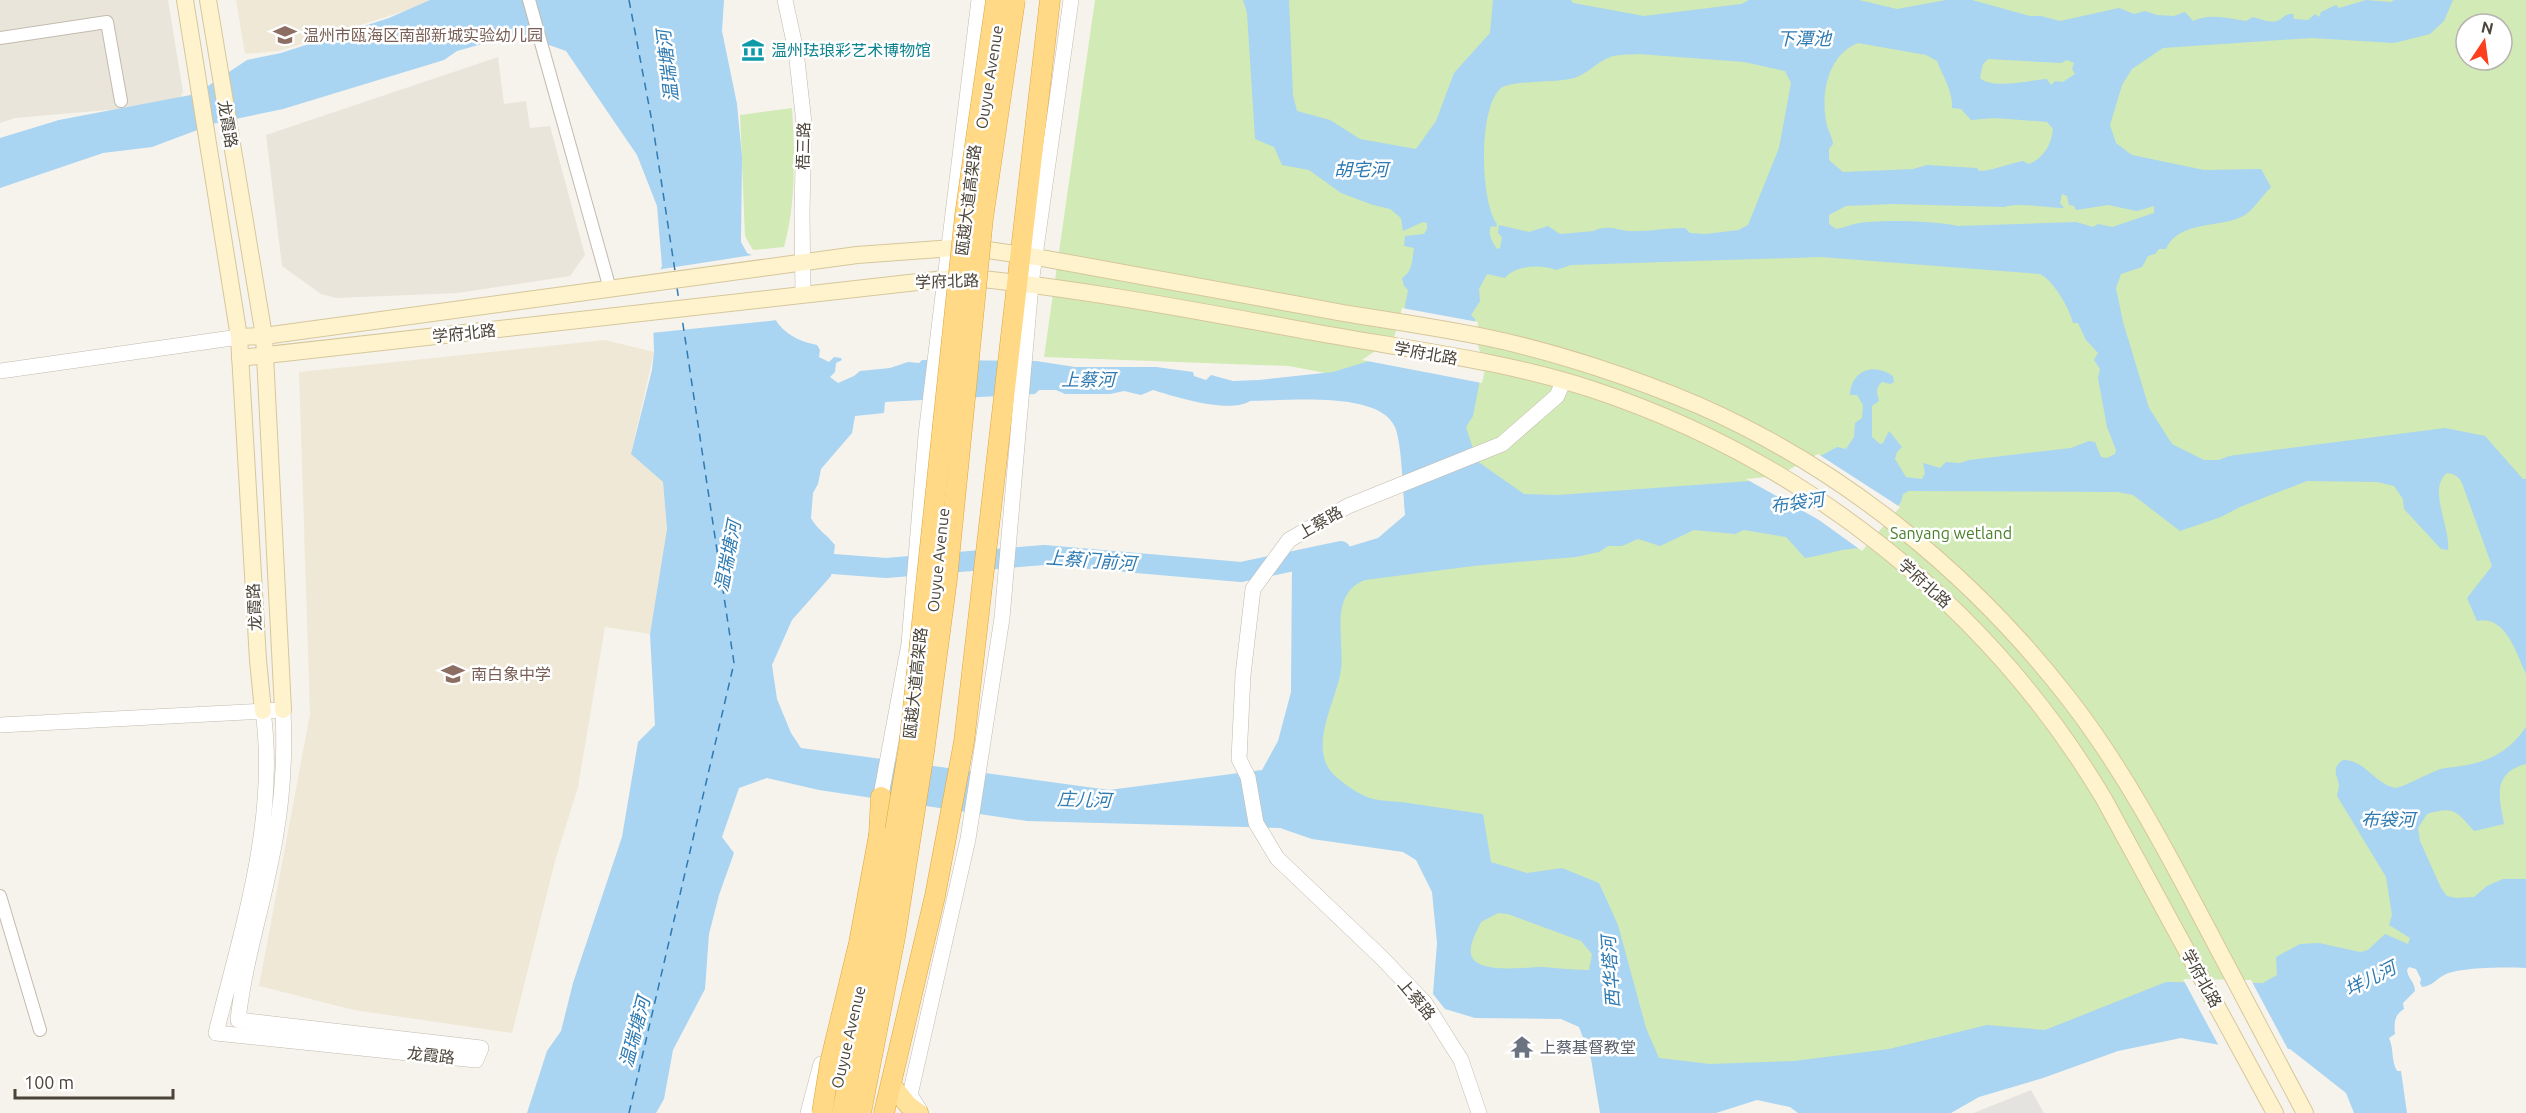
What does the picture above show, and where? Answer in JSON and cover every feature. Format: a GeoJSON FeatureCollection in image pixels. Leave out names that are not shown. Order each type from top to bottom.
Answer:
{"type":"FeatureCollection","features":[{"type":"Feature","properties":{"kind":"highway","name":"瓯越大道高架路"},"geometry":{"type":"LineString","coordinates":[[842,1113],[878,934],[909,746],[965,215],[996,0]]}},
{"type":"Feature","properties":{"kind":"highway","name":"Ouyue Avenue"},"geometry":{"type":"LineString","coordinates":[[829,1113],[844,1059],[869,931],[902,801],[922,702],[942,528],[952,403],[956,343],[954,278],[1002,0]]}},
{"type":"Feature","properties":{"kind":"highway","name":"瓯越大道高架路"},"geometry":{"type":"LineString","coordinates":[[861,1113],[895,937],[924,752],[947,579],[983,218],[1015,0]]}},
{"type":"Feature","properties":{"kind":"highway"},"geometry":{"type":"LineString","coordinates":[[884,1113],[935,896],[960,762],[1010,346],[1028,256],[1033,152],[1050,0]]}},
{"type":"Feature","properties":{"kind":"highway"},"geometry":{"type":"LineString","coordinates":[[1033,152],[1047,89],[1058,0]]}},
{"type":"Feature","properties":{"kind":"highway"},"geometry":{"type":"LineString","coordinates":[[822,1113],[830,1063],[859,944],[879,835],[881,797]]}},
{"type":"Feature","properties":{"kind":"main road","name":"龙霞路"},"geometry":{"type":"LineString","coordinates":[[185,0],[239,337],[263,711]]}},
{"type":"Feature","properties":{"kind":"main road","name":"龙霞路"},"geometry":{"type":"LineString","coordinates":[[208,0],[264,336],[283,710]]}},
{"type":"Feature","properties":{"kind":"main road","name":"学府北路"},"geometry":{"type":"LineString","coordinates":[[239,337],[264,336],[857,255],[958,248],[1028,256],[1492,338],[1639,382],[1700,407],[1809,462],[1897,525],[1983,602],[2070,700],[2129,790],[2172,863],[2304,1111]]}},
{"type":"Feature","properties":{"kind":"main road","name":"学府北路"},"geometry":{"type":"LineString","coordinates":[[240,358],[954,278],[1024,283],[1489,364],[1563,382],[1649,411],[1749,457],[1834,510],[1884,547],[1964,618],[2007,664],[2079,755],[2275,1113]]}},
{"type":"Feature","properties":{"kind":"main road"},"geometry":{"type":"LineString","coordinates":[[891,1084],[908,1105],[921,1113]]}},
{"type":"Feature","properties":{"kind":"street"},"geometry":{"type":"LineString","coordinates":[[529,0],[610,289]]}},
{"type":"Feature","properties":{"kind":"street","name":"梧三路"},"geometry":{"type":"LineString","coordinates":[[785,0],[796,51],[804,123],[802,263],[795,295]]}},
{"type":"Feature","properties":{"kind":"street"},"geometry":{"type":"LineString","coordinates":[[958,248],[979,0]]}},
{"type":"Feature","properties":{"kind":"street"},"geometry":{"type":"LineString","coordinates":[[1028,256],[1071,0]]}},
{"type":"Feature","properties":{"kind":"street"},"geometry":{"type":"LineString","coordinates":[[0,38],[107,22],[121,101]]}},
{"type":"Feature","properties":{"kind":"street"},"geometry":{"type":"LineString","coordinates":[[808,1113],[851,940],[862,879],[891,751],[909,644],[926,435],[954,278]]}},
{"type":"Feature","properties":{"kind":"street"},"geometry":{"type":"LineString","coordinates":[[921,1113],[910,1095],[968,839],[1002,618],[1024,283]]}},
{"type":"Feature","properties":{"kind":"street"},"geometry":{"type":"LineString","coordinates":[[0,372],[239,337]]}},
{"type":"Feature","properties":{"kind":"street","name":"上蔡路"},"geometry":{"type":"LineString","coordinates":[[1479,1113],[1461,1060],[1425,1003],[1382,958],[1277,858],[1256,823],[1248,777],[1239,759],[1243,675],[1253,589],[1289,540],[1348,506],[1502,444],[1557,396],[1563,382]]}},
{"type":"Feature","properties":{"kind":"street"},"geometry":{"type":"LineString","coordinates":[[0,725],[283,710]]}},
{"type":"Feature","properties":{"kind":"street","name":"龙霞路"},"geometry":{"type":"LineString","coordinates":[[263,711],[268,745],[259,857],[216,1033],[476,1060],[481,1048],[238,1020],[241,992],[276,835],[285,754],[283,710]]}},
{"type":"Feature","properties":{"kind":"street"},"geometry":{"type":"LineString","coordinates":[[862,879],[869,931]]}},
{"type":"Feature","properties":{"kind":"street"},"geometry":{"type":"LineString","coordinates":[[0,896],[40,1030]]}},
{"type":"Feature","properties":{"kind":"shaded area"},"geometry":{"type":"Polygon","coordinates":[[[0,0],[168,0],[183,92],[177,104],[15,118],[0,123],[0,0]]]}},
{"type":"Feature","properties":{"kind":"shaded area","name":"温州市瓯海区南部新城实验幼儿园"},"geometry":{"type":"Polygon","coordinates":[[[236,0],[439,0],[279,51],[245,54],[236,0]]]}},
{"type":"Feature","properties":{"kind":"shaded area"},"geometry":{"type":"Polygon","coordinates":[[[498,57],[504,104],[526,101],[530,128],[550,126],[585,255],[570,276],[458,293],[336,298],[321,294],[282,266],[266,135],[498,57]]]}},
{"type":"Feature","properties":{"kind":"shaded area","name":"南白象中学"},"geometry":{"type":"Polygon","coordinates":[[[605,340],[654,352],[631,454],[663,482],[667,529],[650,634],[605,627],[578,787],[555,861],[512,1033],[354,1010],[259,986],[310,714],[299,372],[605,340]]]}},
{"type":"Feature","properties":{"kind":"shaded area"},"geometry":{"type":"Polygon","coordinates":[[[2031,1090],[2044,1113],[1974,1113],[1976,1112],[2031,1090]]]}},
{"type":"Feature","properties":{"kind":"green space","name":"Sanyang wetland"},"geometry":{"type":"Polygon","coordinates":[[[1095,0],[2526,0],[2526,927],[1991,1076],[1663,1103],[1602,1012],[1465,982],[1431,840],[1300,819],[1308,578],[1415,550],[1428,393],[1289,366],[1044,357],[1095,0]]]}},
{"type":"Feature","properties":{"kind":"green space"},"geometry":{"type":"Polygon","coordinates":[[[792,108],[794,178],[791,213],[784,247],[753,250],[745,236],[740,115],[792,108]]]}},
{"type":"Feature","properties":{"kind":"water"},"geometry":{"type":"Polygon","coordinates":[[[430,0],[724,0],[722,31],[737,104],[742,157],[741,242],[747,253],[756,257],[767,301],[778,324],[800,340],[817,345],[820,350],[819,357],[829,362],[834,357],[841,358],[842,360],[836,363],[835,372],[830,377],[838,383],[860,371],[890,368],[908,362],[919,363],[922,360],[1036,361],[1075,367],[1156,367],[1193,372],[1194,376],[1206,380],[1211,375],[1233,381],[1333,372],[1369,361],[1396,340],[1401,327],[1408,290],[1402,278],[1410,269],[1414,248],[1404,246],[1405,236],[1424,234],[1427,229],[1427,223],[1423,222],[1403,231],[1401,218],[1390,209],[1341,193],[1309,170],[1282,165],[1274,147],[1255,139],[1247,13],[1243,0],[1289,0],[1293,95],[1297,111],[1330,120],[1360,139],[1416,149],[1436,121],[1454,73],[1490,33],[1493,0],[1571,0],[1573,3],[1644,16],[1741,4],[1749,0],[1859,0],[1897,9],[1946,0],[1972,0],[2030,16],[2041,16],[2060,21],[2119,8],[2134,14],[2145,11],[2157,15],[2174,16],[2185,12],[2193,21],[2212,17],[2246,21],[2253,17],[2273,22],[2293,14],[2294,19],[2308,20],[2315,14],[2319,17],[2321,12],[2336,5],[2339,8],[2366,0],[2391,2],[2394,0],[2453,0],[2444,21],[2430,34],[2394,43],[2311,38],[2163,48],[2132,69],[2122,85],[2110,125],[2116,143],[2132,155],[2204,170],[2261,169],[2271,187],[2245,215],[2181,233],[2166,249],[2159,249],[2155,254],[2148,256],[2142,267],[2121,274],[2116,288],[2123,322],[2149,408],[2172,444],[2204,460],[2219,460],[2229,456],[2445,428],[2485,436],[2523,479],[2526,479],[2526,674],[2509,637],[2495,624],[2477,621],[2467,598],[2492,566],[2462,483],[2452,474],[2447,473],[2441,480],[2439,488],[2448,550],[2441,549],[2404,509],[2403,499],[2394,486],[2377,482],[2307,481],[2240,507],[2221,517],[2180,531],[2133,495],[2118,492],[1909,491],[1903,494],[1901,502],[1862,548],[1805,558],[1786,537],[1744,530],[1735,534],[1694,530],[1660,546],[1638,539],[1622,546],[1608,546],[1599,552],[1576,557],[1473,566],[1365,580],[1353,587],[1342,608],[1340,675],[1325,726],[1323,753],[1334,775],[1369,798],[1483,814],[1491,862],[1527,873],[1562,868],[1599,883],[1618,925],[1646,1028],[1659,1058],[1710,1064],[1794,1061],[1889,1049],[1987,1025],[2045,1030],[2166,982],[2263,983],[2277,975],[2276,957],[2300,944],[2319,943],[2360,952],[2368,950],[2385,934],[2408,944],[2410,938],[2389,925],[2392,915],[2386,877],[2337,796],[2339,786],[2337,766],[2343,760],[2351,761],[2388,786],[2396,788],[2440,769],[2481,762],[2490,758],[2513,743],[2526,727],[2526,764],[2508,773],[2500,787],[2504,824],[2474,831],[2454,812],[2443,810],[2427,814],[2418,828],[2420,841],[2441,888],[2447,896],[2474,897],[2487,886],[2503,879],[2526,879],[2526,968],[2463,970],[2446,974],[2422,987],[2416,969],[2409,967],[2407,970],[2415,991],[2403,1003],[2404,1009],[2395,1020],[2395,1034],[2389,1038],[2395,1067],[2397,1071],[2401,1071],[2407,1113],[2354,1113],[2346,1093],[2290,1049],[2237,1048],[2181,1038],[2118,1051],[2043,1078],[1979,1097],[1951,1113],[1798,1113],[1790,1107],[1757,1100],[1716,1113],[1600,1113],[1591,1059],[1579,1027],[1561,1019],[1475,1018],[1445,1009],[1433,994],[1437,943],[1432,892],[1416,860],[1403,852],[1312,839],[1280,828],[1027,821],[819,790],[767,778],[739,788],[722,837],[734,853],[719,895],[709,934],[705,989],[673,1050],[664,1099],[656,1113],[527,1113],[547,1051],[561,1031],[573,983],[622,837],[638,742],[655,725],[650,634],[667,529],[663,482],[631,454],[652,370],[654,352],[652,287],[662,266],[657,206],[637,155],[566,51],[518,34],[457,51],[444,60],[283,109],[216,123],[152,147],[103,153],[0,188],[0,138],[59,120],[196,94],[247,60],[281,53],[389,18],[430,0]],[[1858,43],[1840,56],[1829,76],[1825,110],[1833,144],[1829,149],[1829,160],[1843,172],[1913,169],[1927,165],[1977,168],[1979,171],[2023,161],[2029,164],[2043,155],[2051,140],[2053,129],[2047,122],[1995,118],[1971,120],[1961,109],[1952,108],[1949,90],[1937,61],[1926,55],[1858,43]],[[1638,54],[1616,55],[1574,78],[1507,85],[1501,88],[1494,98],[1488,114],[1484,155],[1487,196],[1491,213],[1497,224],[1496,227],[1491,226],[1490,235],[1497,249],[1500,248],[1502,237],[1498,233],[1499,225],[1529,232],[1548,226],[1560,234],[1606,228],[1634,231],[1685,228],[1690,233],[1706,234],[1738,230],[1748,225],[1779,148],[1791,83],[1785,71],[1744,62],[1638,54]],[[1988,59],[1983,64],[1980,78],[1986,82],[2002,84],[2047,79],[2051,85],[2055,81],[2063,82],[2075,74],[2072,69],[2074,63],[2067,60],[2061,63],[1988,59]],[[2062,194],[2060,203],[2064,208],[2018,205],[2004,207],[1893,204],[1846,206],[1829,215],[1829,224],[1836,229],[1865,222],[1891,221],[1958,226],[2076,222],[2093,227],[2098,224],[2112,227],[2154,213],[2154,206],[2137,211],[2108,205],[2076,210],[2074,206],[2069,205],[2067,196],[2062,194]],[[1821,257],[1571,265],[1556,270],[1544,267],[1522,268],[1515,270],[1505,278],[1487,274],[1479,289],[1480,301],[1471,315],[1475,319],[1474,343],[1482,369],[1473,416],[1466,427],[1477,461],[1524,494],[1558,495],[1778,479],[1837,447],[1846,449],[1854,437],[1855,423],[1862,418],[1863,405],[1857,395],[1850,395],[1851,387],[1859,375],[1871,370],[1878,370],[1893,376],[1894,382],[1890,384],[1882,382],[1878,386],[1879,401],[1872,406],[1872,437],[1880,444],[1883,443],[1889,431],[1902,447],[1895,459],[1906,477],[1922,479],[1925,473],[1923,463],[1940,468],[1946,462],[1960,463],[2071,448],[2089,441],[2095,442],[2101,457],[2107,458],[2115,454],[2116,450],[2107,427],[2098,378],[2100,369],[2094,360],[2098,353],[2086,340],[2078,323],[2073,323],[2065,303],[2055,288],[2040,274],[1821,257]],[[1039,390],[1035,394],[885,402],[884,413],[855,416],[852,433],[821,469],[818,484],[813,493],[811,518],[835,545],[831,576],[792,620],[772,665],[777,699],[791,733],[801,748],[1109,790],[1262,770],[1278,741],[1291,692],[1292,564],[1378,538],[1405,515],[1401,457],[1395,427],[1386,415],[1370,407],[1307,399],[1250,401],[1241,405],[1229,406],[1216,405],[1153,390],[1141,395],[1124,391],[1110,394],[1065,394],[1056,390],[1039,390]],[[1498,913],[1481,922],[1475,934],[1472,957],[1484,966],[1589,970],[1592,954],[1581,941],[1508,914],[1498,913]]]}},
{"type":"Feature","properties":{"kind":"pier"},"geometry":{"type":"Polygon","coordinates":[[[759,254],[765,256],[770,266],[778,320],[651,333],[649,287],[656,270],[759,254]]]}},
{"type":"Feature","properties":{"kind":"pier"},"geometry":{"type":"Polygon","coordinates":[[[1402,308],[1478,322],[1477,342],[1485,369],[1482,383],[1362,360],[1394,338],[1402,308]]]}},
{"type":"Feature","properties":{"kind":"pier"},"geometry":{"type":"Polygon","coordinates":[[[1818,454],[1900,507],[1862,551],[1819,520],[1746,479],[1777,476],[1818,454]]]}},
{"type":"Feature","properties":{"kind":"pier"},"geometry":{"type":"Polygon","coordinates":[[[2183,979],[2251,980],[2290,1053],[2220,1048],[2183,979]]]}},
{"type":"Feature","properties":{"kind":"waterway","name":"上蔡门前河"},"geometry":{"type":"LineString","coordinates":[[807,562],[886,568],[1044,555],[1241,572],[1341,551]]}},
{"type":"Feature","properties":{"kind":"ferry route"},"geometry":{"type":"LineString","coordinates":[[629,0],[653,127],[675,271]]}},
{"type":"Feature","properties":{"kind":"ferry route"},"geometry":{"type":"LineString","coordinates":[[677,288],[679,301]]}},
{"type":"Feature","properties":{"kind":"ferry route"},"geometry":{"type":"LineString","coordinates":[[629,1113],[734,663],[682,318]]}},
{"type":"Feature","properties":{"kind":"place","name":"温州市瓯海区南部新城实验幼儿园"},"geometry":{"type":"Point","coordinates":[285,35]}},
{"type":"Feature","properties":{"kind":"place","name":"温州珐琅彩艺术博物馆"},"geometry":{"type":"Point","coordinates":[753,50]}},
{"type":"Feature","properties":{"kind":"place","name":"南白象中学"},"geometry":{"type":"Point","coordinates":[453,674]}},
{"type":"Feature","properties":{"kind":"place","name":"上蔡基督教堂"},"geometry":{"type":"Point","coordinates":[1522,1047]}},
{"type":"Feature","properties":{"kind":"water label","name":"下潭池"},"geometry":{"type":"Point","coordinates":[1804,38]}},
{"type":"Feature","properties":{"kind":"water label","name":"温瑞塘河"},"geometry":{"type":"Point","coordinates":[667,66]}},
{"type":"Feature","properties":{"kind":"water label","name":"胡宅河"},"geometry":{"type":"Point","coordinates":[1361,169]}},
{"type":"Feature","properties":{"kind":"water label","name":"上蔡河"},"geometry":{"type":"Point","coordinates":[1088,379]}},
{"type":"Feature","properties":{"kind":"water label","name":"布袋河"},"geometry":{"type":"Point","coordinates":[1797,502]}},
{"type":"Feature","properties":{"kind":"water label","name":"温瑞塘河"},"geometry":{"type":"Point","coordinates":[727,556]}},
{"type":"Feature","properties":{"kind":"water label","name":"庄儿河"},"geometry":{"type":"Point","coordinates":[1084,799]}},
{"type":"Feature","properties":{"kind":"water label","name":"布袋河"},"geometry":{"type":"Point","coordinates":[2388,819]}},
{"type":"Feature","properties":{"kind":"water label","name":"西华塔河"},"geometry":{"type":"Point","coordinates":[1610,972]}},
{"type":"Feature","properties":{"kind":"water label","name":"垟儿河"},"geometry":{"type":"Point","coordinates":[2370,978]}},
{"type":"Feature","properties":{"kind":"water label","name":"温瑞塘河"},"geometry":{"type":"Point","coordinates":[634,1032]}}]}
